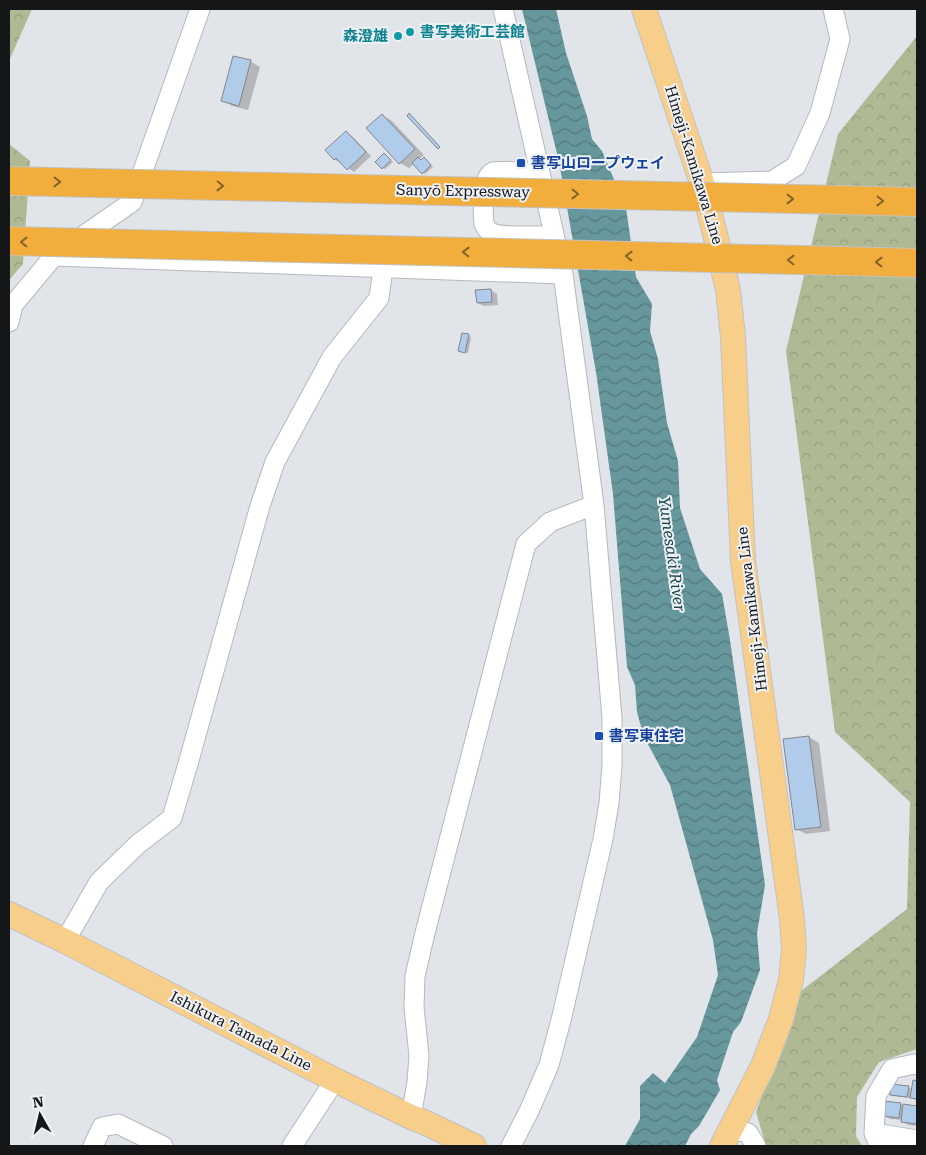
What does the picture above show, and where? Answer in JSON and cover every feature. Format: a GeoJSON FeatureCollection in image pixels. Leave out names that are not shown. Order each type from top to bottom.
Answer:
{"type":"FeatureCollection","features":[{"type":"Feature","properties":{"kind":"highway","name":"Sanyō Expressway"},"geometry":{"type":"LineString","coordinates":[[9,180],[917,202]]}},
{"type":"Feature","properties":{"kind":"highway"},"geometry":{"type":"LineString","coordinates":[[9,241],[917,263]]}},
{"type":"Feature","properties":{"kind":"main road","name":"Himeji-Kamikawa Line"},"geometry":{"type":"LineString","coordinates":[[644,9],[702,183],[728,290],[733,338],[743,561],[792,919],[794,950],[791,980],[781,1019],[763,1066],[726,1138]]}},
{"type":"Feature","properties":{"kind":"main road","name":"Ishikura Tamada Line"},"geometry":{"type":"LineString","coordinates":[[9,914],[335,1080],[474,1146]]}},
{"type":"Feature","properties":{"kind":"street"},"geometry":{"type":"LineString","coordinates":[[9,322],[13,305],[54,256],[132,202],[200,9]]}},
{"type":"Feature","properties":{"kind":"street"},"geometry":{"type":"LineString","coordinates":[[503,9],[563,274],[594,505],[612,718],[612,765],[609,803],[601,849],[562,1016],[549,1065],[511,1146]]}},
{"type":"Feature","properties":{"kind":"street"},"geometry":{"type":"LineString","coordinates":[[702,183],[772,181],[796,166],[820,113],[840,39],[833,9]]}},
{"type":"Feature","properties":{"kind":"street"},"geometry":{"type":"LineString","coordinates":[[540,173],[496,171],[489,175],[486,178],[485,186],[484,224],[490,232],[500,235],[554,236]]}},
{"type":"Feature","properties":{"kind":"street"},"geometry":{"type":"LineString","coordinates":[[54,256],[563,274]]}},
{"type":"Feature","properties":{"kind":"street"},"geometry":{"type":"LineString","coordinates":[[65,941],[99,882],[138,844],[172,818],[260,506],[275,462],[332,357],[379,298],[383,268]]}},
{"type":"Feature","properties":{"kind":"street"},"geometry":{"type":"LineString","coordinates":[[411,1117],[419,1056],[414,1007],[415,976],[526,544],[550,522],[594,505]]}},
{"type":"Feature","properties":{"kind":"street"},"geometry":{"type":"LineString","coordinates":[[917,1065],[892,1069],[876,1096],[877,1140],[917,1140]]}},
{"type":"Feature","properties":{"kind":"street"},"geometry":{"type":"LineString","coordinates":[[292,1146],[335,1080]]}},
{"type":"Feature","properties":{"kind":"street"},"geometry":{"type":"LineString","coordinates":[[94,1146],[102,1127],[118,1124],[163,1146]]}},
{"type":"Feature","properties":{"kind":"street"},"geometry":{"type":"LineString","coordinates":[[726,1138],[748,1133],[756,1146]]}},
{"type":"Feature","properties":{"kind":"green space"},"geometry":{"type":"Polygon","coordinates":[[[9,9],[32,9],[9,61],[9,9]]]}},
{"type":"Feature","properties":{"kind":"green space"},"geometry":{"type":"Polygon","coordinates":[[[917,36],[917,1049],[879,1062],[857,1097],[856,1136],[862,1146],[766,1146],[756,1112],[801,991],[907,909],[910,802],[835,732],[786,351],[838,134],[917,36]]]}},
{"type":"Feature","properties":{"kind":"green space"},"geometry":{"type":"Polygon","coordinates":[[[9,144],[30,161],[23,264],[9,280],[9,144]]]}},
{"type":"Feature","properties":{"kind":"water","name":"Yumesaki River"},"geometry":{"type":"Polygon","coordinates":[[[522,9],[556,9],[566,53],[587,116],[592,139],[602,151],[626,208],[636,277],[652,304],[650,331],[658,359],[667,423],[678,461],[680,508],[700,569],[722,594],[730,640],[765,885],[757,933],[760,970],[741,1022],[733,1032],[717,1080],[720,1090],[685,1146],[625,1146],[640,1119],[640,1086],[653,1073],[665,1083],[697,1037],[718,975],[713,940],[670,785],[644,737],[637,712],[635,685],[627,667],[613,494],[596,372],[559,162],[522,9]]]}},
{"type":"Feature","properties":{"kind":"building"},"geometry":{"type":"Polygon","coordinates":[[[233,56],[251,60],[239,106],[221,101],[233,56]]]}},
{"type":"Feature","properties":{"kind":"building"},"geometry":{"type":"Polygon","coordinates":[[[409,113],[440,147],[438,149],[407,116],[409,113]]]}},
{"type":"Feature","properties":{"kind":"building"},"geometry":{"type":"Polygon","coordinates":[[[382,114],[415,149],[399,164],[366,128],[382,114]]]}},
{"type":"Feature","properties":{"kind":"building"},"geometry":{"type":"Polygon","coordinates":[[[346,131],[366,152],[347,170],[325,150],[346,131]]]}},
{"type":"Feature","properties":{"kind":"building"},"geometry":{"type":"Polygon","coordinates":[[[384,153],[391,160],[382,169],[375,162],[384,153]]]}},
{"type":"Feature","properties":{"kind":"building"},"geometry":{"type":"Polygon","coordinates":[[[418,157],[421,160],[424,157],[431,165],[422,174],[412,163],[418,157]]]}},
{"type":"Feature","properties":{"kind":"building"},"geometry":{"type":"Polygon","coordinates":[[[491,289],[492,302],[477,303],[475,290],[491,289]]]}},
{"type":"Feature","properties":{"kind":"building"},"geometry":{"type":"Polygon","coordinates":[[[462,333],[469,334],[465,353],[458,351],[462,333]]]}},
{"type":"Feature","properties":{"kind":"building"},"geometry":{"type":"Polygon","coordinates":[[[809,736],[821,827],[795,830],[783,739],[809,736]]]}},
{"type":"Feature","properties":{"kind":"building"},"geometry":{"type":"Polygon","coordinates":[[[913,1080],[917,1081],[917,1099],[910,1098],[913,1080]]]}},
{"type":"Feature","properties":{"kind":"building"},"geometry":{"type":"Polygon","coordinates":[[[891,1084],[909,1086],[907,1097],[890,1095],[891,1084]]]}},
{"type":"Feature","properties":{"kind":"building"},"geometry":{"type":"Polygon","coordinates":[[[885,1101],[901,1103],[899,1118],[882,1116],[885,1101]]]}},
{"type":"Feature","properties":{"kind":"building"},"geometry":{"type":"Polygon","coordinates":[[[903,1104],[917,1106],[917,1124],[901,1122],[903,1104]]]}},
{"type":"Feature","properties":{"kind":"place","name":"書写美術工芸館"},"geometry":{"type":"Point","coordinates":[410,32]}},
{"type":"Feature","properties":{"kind":"place","name":"森澄雄"},"geometry":{"type":"Point","coordinates":[398,36]}},
{"type":"Feature","properties":{"kind":"place","name":"書写山ロープウェイ"},"geometry":{"type":"Point","coordinates":[521,163]}},
{"type":"Feature","properties":{"kind":"place","name":"書写東住宅"},"geometry":{"type":"Point","coordinates":[599,736]}}]}
